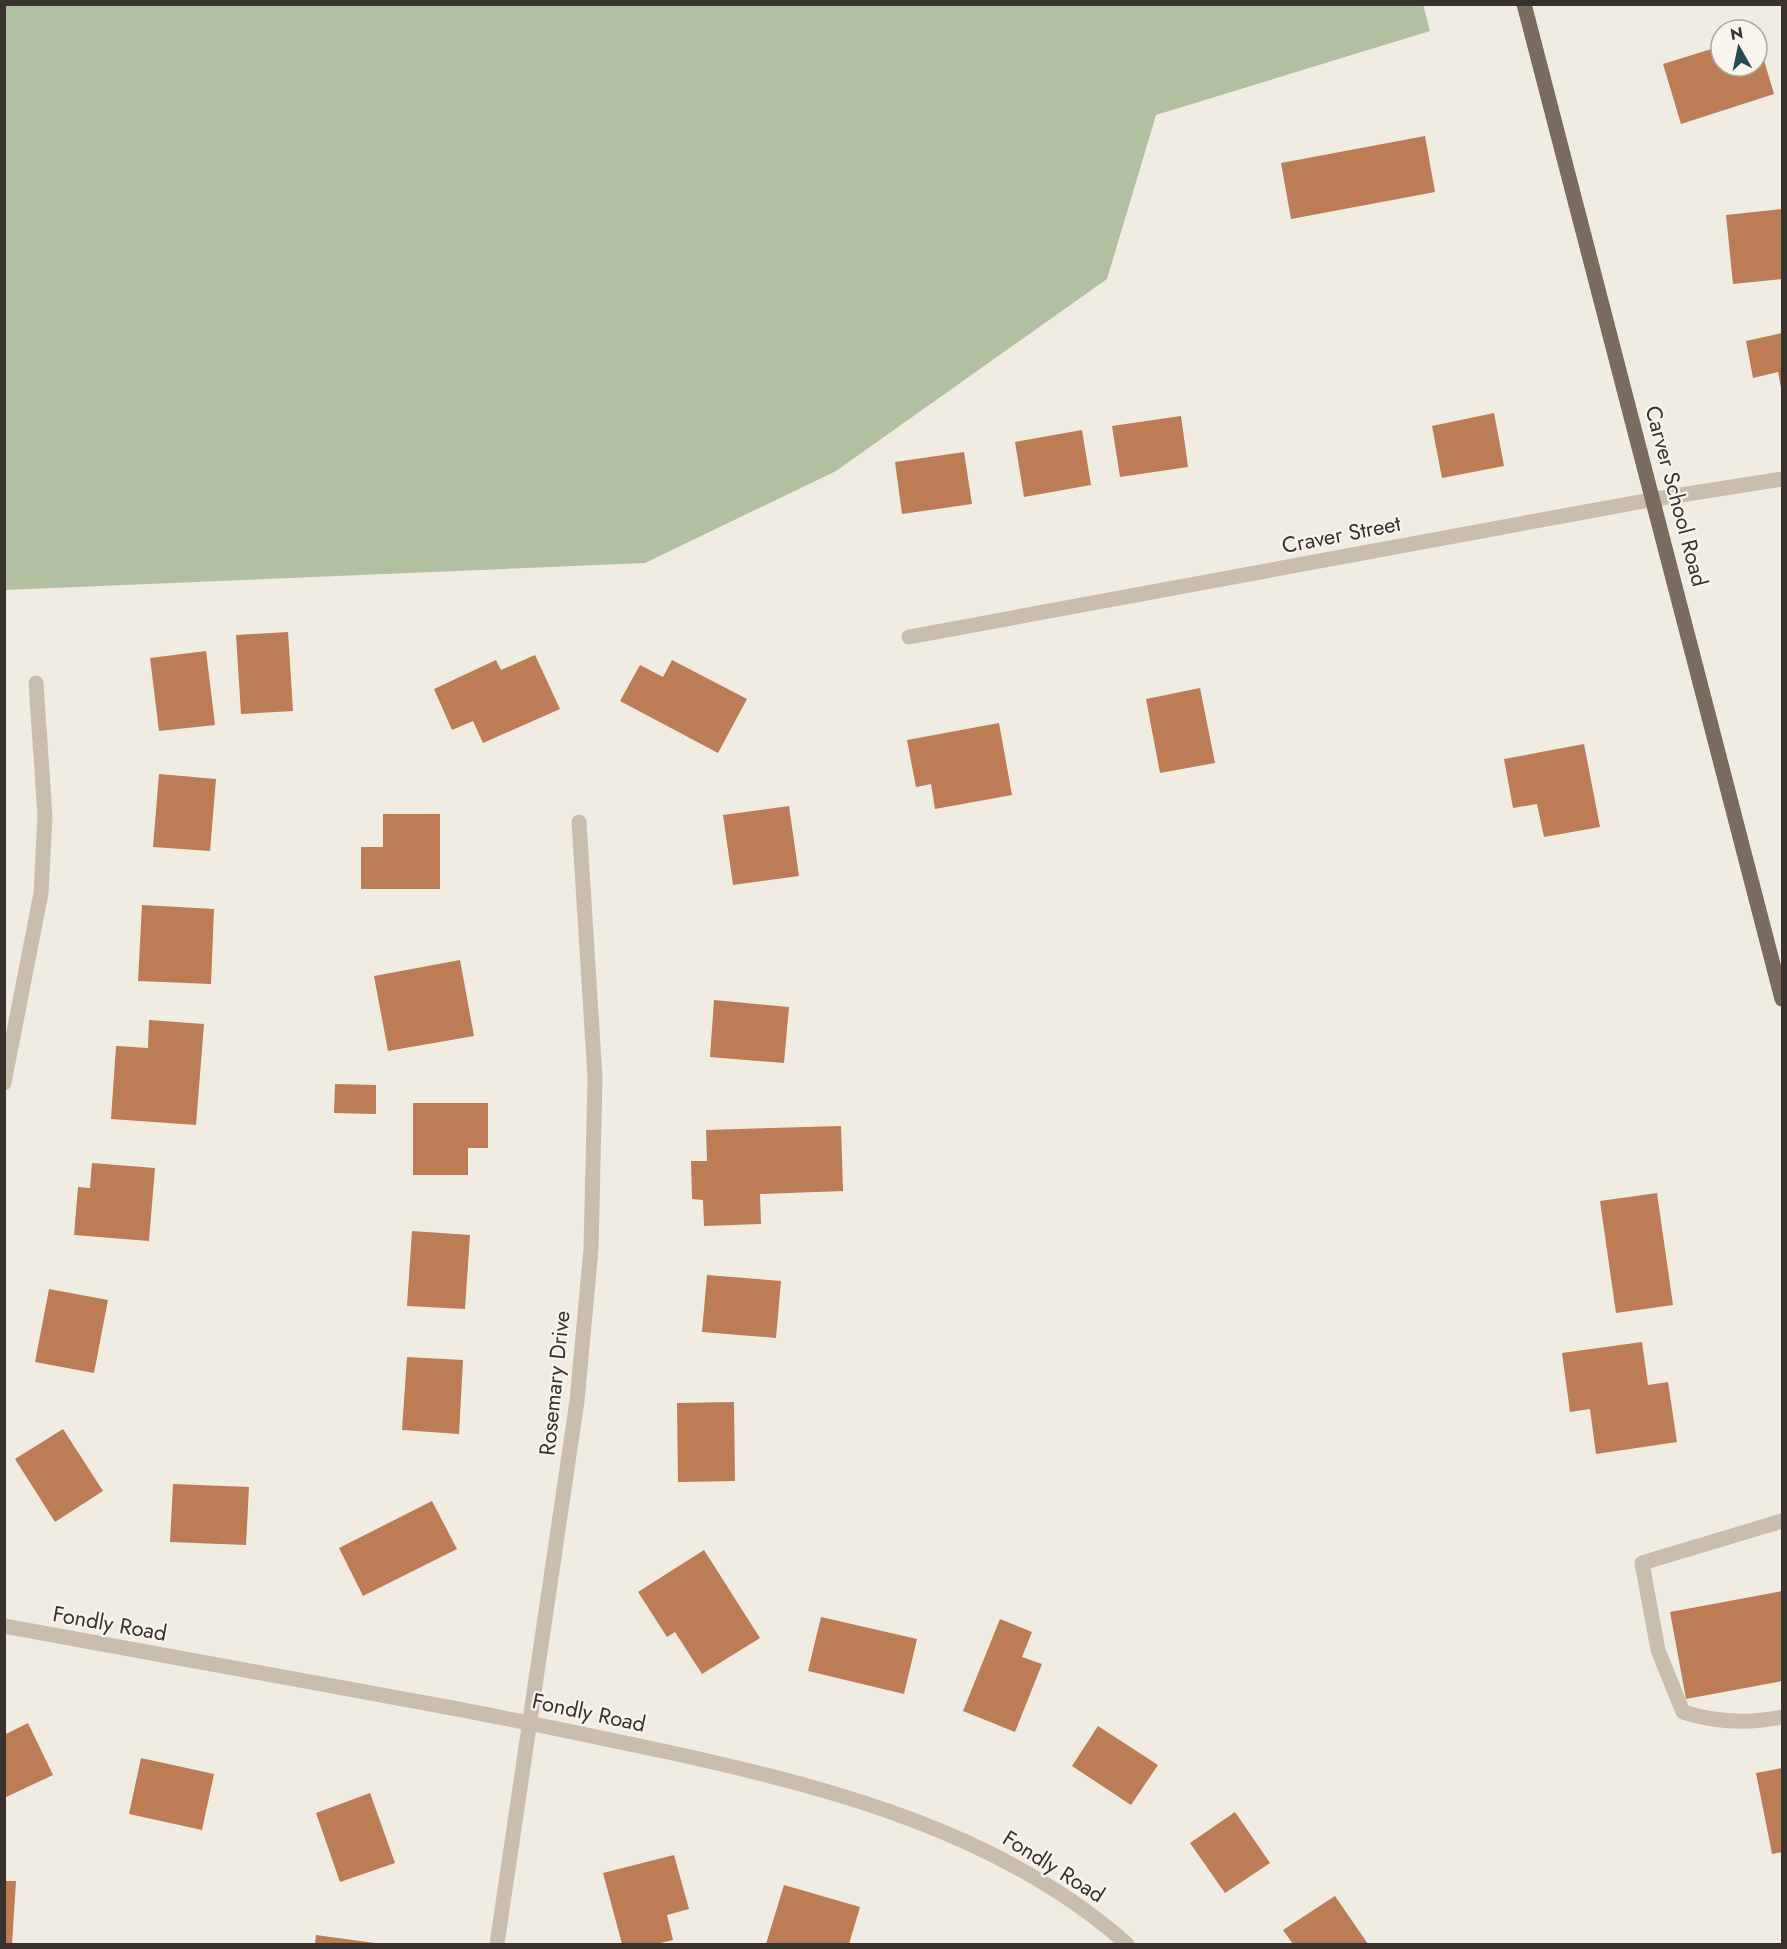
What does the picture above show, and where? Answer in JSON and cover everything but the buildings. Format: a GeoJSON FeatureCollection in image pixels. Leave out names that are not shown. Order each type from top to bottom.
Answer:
{"type":"FeatureCollection","features":[{"type":"Feature","properties":{"kind":"main road","name":"Carver School Road"},"geometry":{"type":"LineString","coordinates":[[1524,4],[1655,499],[1782,999]]}},
{"type":"Feature","properties":{"kind":"street","name":"Craver Street"},"geometry":{"type":"LineString","coordinates":[[909,637],[1655,499],[1782,479]]}},
{"type":"Feature","properties":{"kind":"street"},"geometry":{"type":"LineString","coordinates":[[4,1083],[41,893],[45,816],[36,683]]}},
{"type":"Feature","properties":{"kind":"street","name":"Rosemary Drive"},"geometry":{"type":"LineString","coordinates":[[497,1944],[577,1401],[591,1249],[595,1078],[579,822]]}},
{"type":"Feature","properties":{"kind":"street"},"geometry":{"type":"LineString","coordinates":[[1782,1521],[1642,1563],[1658,1650],[1683,1712],[1708,1720],[1752,1723],[1782,1717]]}},
{"type":"Feature","properties":{"kind":"street","name":"Fondly Road"},"geometry":{"type":"LineString","coordinates":[[4,1626],[531,1722],[755,1772],[884,1809],[973,1843],[1040,1879],[1103,1923],[1126,1944]]}},
{"type":"Feature","properties":{"kind":"green space"},"geometry":{"type":"Polygon","coordinates":[[[5,4],[1423,4],[1430,31],[1156,115],[1107,279],[836,471],[645,563],[5,590],[5,4]]]}}]}
